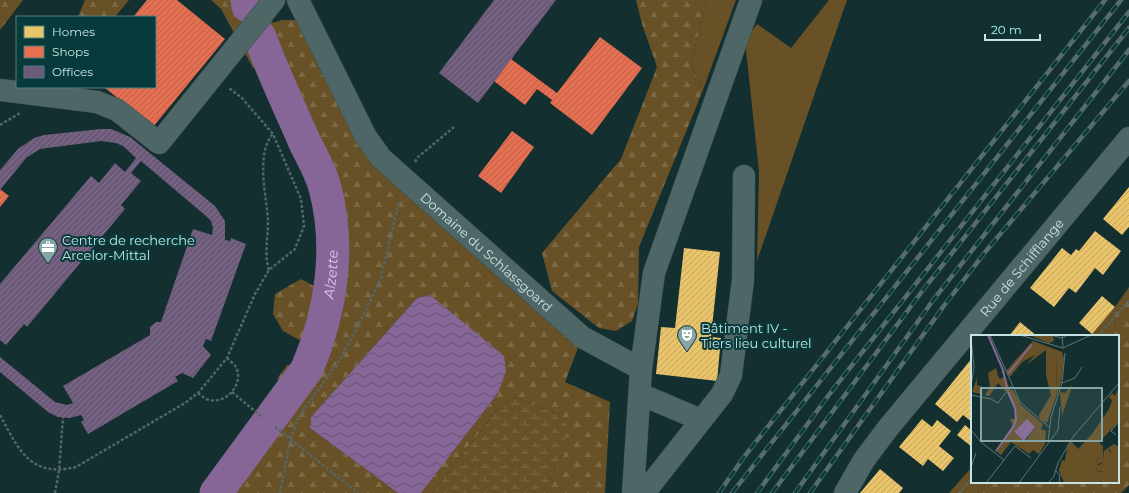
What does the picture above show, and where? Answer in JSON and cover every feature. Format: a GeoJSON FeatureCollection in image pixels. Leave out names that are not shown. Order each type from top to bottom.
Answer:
{"type":"FeatureCollection","features":[{"type":"Feature","properties":{"kind":"street"},"geometry":{"type":"LineString","coordinates":[[0,90],[97,102],[117,110],[159,143],[274,0]]}},
{"type":"Feature","properties":{"kind":"street","name":"Domaine du Schlassgoard"},"geometry":{"type":"LineString","coordinates":[[298,0],[366,137],[381,158],[404,181],[582,337],[641,369]]}},
{"type":"Feature","properties":{"kind":"street"},"geometry":{"type":"LineString","coordinates":[[632,493],[641,369],[654,273],[751,0]]}},
{"type":"Feature","properties":{"kind":"street","name":"Rue de Schifflange"},"geometry":{"type":"LineString","coordinates":[[845,493],[864,460],[888,428],[1129,138]]}},
{"type":"Feature","properties":{"kind":"street"},"geometry":{"type":"LineString","coordinates":[[644,493],[722,394],[731,375],[743,280],[744,176]]}},
{"type":"Feature","properties":{"kind":"street"},"geometry":{"type":"LineString","coordinates":[[640,394],[702,420]]}},
{"type":"Feature","properties":{"kind":"path"},"geometry":{"type":"LineString","coordinates":[[0,415],[17,447],[27,458],[44,468],[59,471],[76,467],[185,403],[198,393],[227,358],[255,294],[269,270],[295,249],[304,226],[302,199],[274,134],[242,98],[213,75]]}},
{"type":"Feature","properties":{"kind":"path"},"geometry":{"type":"LineString","coordinates":[[280,493],[290,440],[298,418],[339,361],[360,324],[381,278],[404,181],[418,157],[454,127]]}},
{"type":"Feature","properties":{"kind":"path"},"geometry":{"type":"LineString","coordinates":[[269,270],[266,260],[268,221],[263,181],[267,141],[274,134]]}},
{"type":"Feature","properties":{"kind":"path"},"geometry":{"type":"LineString","coordinates":[[1099,335],[1129,301]]}},
{"type":"Feature","properties":{"kind":"path"},"geometry":{"type":"LineString","coordinates":[[198,393],[209,400],[222,399],[232,392],[238,380],[236,368],[227,358]]}},
{"type":"Feature","properties":{"kind":"path"},"geometry":{"type":"LineString","coordinates":[[232,392],[264,418]]}},
{"type":"Feature","properties":{"kind":"path"},"geometry":{"type":"LineString","coordinates":[[55,493],[59,471],[63,417]]}},
{"type":"Feature","properties":{"kind":"path"},"geometry":{"type":"LineString","coordinates":[[275,427],[358,493]]}},
{"type":"Feature","properties":{"kind":"path"},"geometry":{"type":"LineString","coordinates":[[959,493],[971,479]]}},
{"type":"Feature","properties":{"kind":"green space"},"geometry":{"type":"Polygon","coordinates":[[[0,0],[23,0],[0,30],[0,0]]]}},
{"type":"Feature","properties":{"kind":"green space"},"geometry":{"type":"Polygon","coordinates":[[[85,0],[129,0],[116,16],[78,16],[85,0]]]}},
{"type":"Feature","properties":{"kind":"green space"},"geometry":{"type":"Polygon","coordinates":[[[211,0],[265,0],[273,23],[282,20],[307,20],[366,137],[582,337],[565,382],[610,402],[605,493],[543,493],[563,453],[560,415],[515,397],[502,404],[432,493],[419,493],[498,393],[430,295],[417,298],[311,417],[310,428],[398,493],[216,493],[291,393],[277,379],[287,365],[308,369],[316,349],[283,331],[273,314],[275,294],[301,279],[329,297],[334,238],[325,187],[269,63],[253,68],[221,9],[211,0]]]}},
{"type":"Feature","properties":{"kind":"green space"},"geometry":{"type":"Polygon","coordinates":[[[636,0],[707,0],[691,63],[703,90],[639,247],[638,304],[632,321],[616,331],[599,328],[552,291],[542,253],[621,159],[657,67],[642,24],[636,0]]]}},
{"type":"Feature","properties":{"kind":"green space"},"geometry":{"type":"Polygon","coordinates":[[[707,0],[736,0],[703,90],[691,63],[707,0]]]}},
{"type":"Feature","properties":{"kind":"green space"},"geometry":{"type":"Polygon","coordinates":[[[829,0],[847,0],[757,261],[759,171],[745,41],[757,24],[791,48],[829,0]]]}},
{"type":"Feature","properties":{"kind":"green space"},"geometry":{"type":"Polygon","coordinates":[[[1129,287],[1129,485],[1121,493],[978,493],[987,483],[1119,483],[1119,335],[1112,335],[1116,330],[1115,307],[1129,287]]]}},
{"type":"Feature","properties":{"kind":"green space"},"geometry":{"type":"Polygon","coordinates":[[[1115,307],[1116,330],[1112,335],[1091,335],[1115,307]]]}},
{"type":"Feature","properties":{"kind":"green space"},"geometry":{"type":"Polygon","coordinates":[[[515,397],[560,415],[568,427],[563,453],[543,493],[432,493],[502,404],[515,397]]]}},
{"type":"Feature","properties":{"kind":"green space"},"geometry":{"type":"Polygon","coordinates":[[[971,468],[971,483],[987,483],[978,493],[949,493],[971,468]]]}},
{"type":"Feature","properties":{"kind":"water"},"geometry":{"type":"Polygon","coordinates":[[[430,295],[504,356],[506,371],[498,393],[421,493],[398,493],[310,428],[311,417],[417,298],[430,295]]]}},
{"type":"Feature","properties":{"kind":"building: Homes"},"geometry":{"type":"Polygon","coordinates":[[[1129,187],[1129,227],[1122,235],[1103,219],[1129,187]]]}},
{"type":"Feature","properties":{"kind":"building: Homes"},"geometry":{"type":"Polygon","coordinates":[[[1095,231],[1121,251],[1103,275],[1095,268],[1076,293],[1069,288],[1054,307],[1030,288],[1062,248],[1071,255],[1076,249],[1079,251],[1095,231]]]}},
{"type":"Feature","properties":{"kind":"building: Homes"},"geometry":{"type":"Polygon","coordinates":[[[684,248],[720,252],[711,337],[721,338],[717,381],[656,374],[661,327],[675,328],[684,248]]]}},
{"type":"Feature","properties":{"kind":"building: Homes"},"geometry":{"type":"Polygon","coordinates":[[[1102,296],[1115,307],[1092,334],[1079,323],[1102,296]]]}},
{"type":"Feature","properties":{"kind":"building: Homes"},"geometry":{"type":"Polygon","coordinates":[[[1020,322],[1036,335],[1010,335],[1020,322]]]}},
{"type":"Feature","properties":{"kind":"building: Homes"},"geometry":{"type":"Polygon","coordinates":[[[971,359],[971,421],[963,415],[957,422],[935,404],[971,359]]]}},
{"type":"Feature","properties":{"kind":"building: Homes"},"geometry":{"type":"Polygon","coordinates":[[[922,419],[932,427],[937,420],[951,431],[939,446],[954,458],[943,471],[928,459],[923,466],[899,447],[922,419]]]}},
{"type":"Feature","properties":{"kind":"building: Homes"},"geometry":{"type":"Polygon","coordinates":[[[965,425],[971,430],[971,446],[957,435],[965,425]]]}},
{"type":"Feature","properties":{"kind":"building: Homes"},"geometry":{"type":"Polygon","coordinates":[[[880,469],[903,488],[899,493],[860,493],[880,469]]]}},
{"type":"Feature","properties":{"kind":"building: Shops"},"geometry":{"type":"Polygon","coordinates":[[[147,0],[177,0],[225,39],[153,127],[105,88],[156,88],[156,16],[134,16],[147,0]]]}},
{"type":"Feature","properties":{"kind":"building: Shops"},"geometry":{"type":"Polygon","coordinates":[[[600,37],[642,68],[592,135],[550,103],[552,100],[537,89],[525,105],[494,81],[511,59],[557,93],[600,37]]]}},
{"type":"Feature","properties":{"kind":"building: Shops"},"geometry":{"type":"Polygon","coordinates":[[[512,131],[534,147],[501,193],[478,176],[512,131]]]}},
{"type":"Feature","properties":{"kind":"building: Shops"},"geometry":{"type":"Polygon","coordinates":[[[0,189],[9,196],[0,207],[0,189]]]}},
{"type":"Feature","properties":{"kind":"building: Offices"},"geometry":{"type":"Polygon","coordinates":[[[494,0],[556,0],[478,103],[439,73],[494,0]]]}},
{"type":"Feature","properties":{"kind":"building: Offices","name":"Centre de recherche Arcelor-Mittal"},"geometry":{"type":"Polygon","coordinates":[[[111,129],[130,137],[215,206],[225,221],[225,240],[230,241],[231,238],[246,244],[211,341],[206,339],[203,346],[211,355],[193,378],[182,373],[175,377],[178,381],[88,434],[81,422],[84,420],[81,415],[70,418],[58,417],[48,412],[0,372],[0,357],[55,402],[67,405],[73,403],[63,386],[150,335],[150,327],[156,322],[161,322],[193,229],[212,235],[213,228],[211,221],[206,216],[141,161],[131,173],[141,181],[121,205],[125,209],[27,327],[24,324],[6,345],[0,340],[0,284],[91,176],[99,183],[115,163],[125,172],[136,158],[123,146],[116,143],[101,141],[40,149],[26,158],[0,190],[0,170],[18,149],[34,138],[44,135],[111,129]]]}},
{"type":"Feature","properties":{"kind":"waterway","name":"Alzette"},"geometry":{"type":"LineString","coordinates":[[247,0],[248,6]]}},
{"type":"Feature","properties":{"kind":"waterway","name":"Alzette"},"geometry":{"type":"LineString","coordinates":[[216,493],[307,369],[322,325],[331,280],[333,257],[332,234],[330,211],[325,188],[319,170],[305,143],[270,64],[260,37]]}},
{"type":"Feature","properties":{"kind":"railway"},"geometry":{"type":"LineString","coordinates":[[719,493],[744,457],[1105,0]]}},
{"type":"Feature","properties":{"kind":"railway"},"geometry":{"type":"LineString","coordinates":[[732,493],[1121,0]]}},
{"type":"Feature","properties":{"kind":"railway"},"geometry":{"type":"LineString","coordinates":[[757,493],[831,392],[1129,12]]}},
{"type":"Feature","properties":{"kind":"railway"},"geometry":{"type":"LineString","coordinates":[[772,493],[923,290],[1129,28]]}},
{"type":"Feature","properties":{"kind":"railway"},"geometry":{"type":"LineString","coordinates":[[795,493],[934,299],[1129,50]]}},
{"type":"Feature","properties":{"kind":"railway"},"geometry":{"type":"LineString","coordinates":[[810,493],[943,307],[986,251],[1129,81]]}},
{"type":"Feature","properties":{"kind":"place","name":"Centre de recherche Arcelor-Mittal"},"geometry":{"type":"Point","coordinates":[48,264]}},
{"type":"Feature","properties":{"kind":"place","name":"Bâtiment IV - Tiers lieu culturel"},"geometry":{"type":"Point","coordinates":[687,352]}}]}
